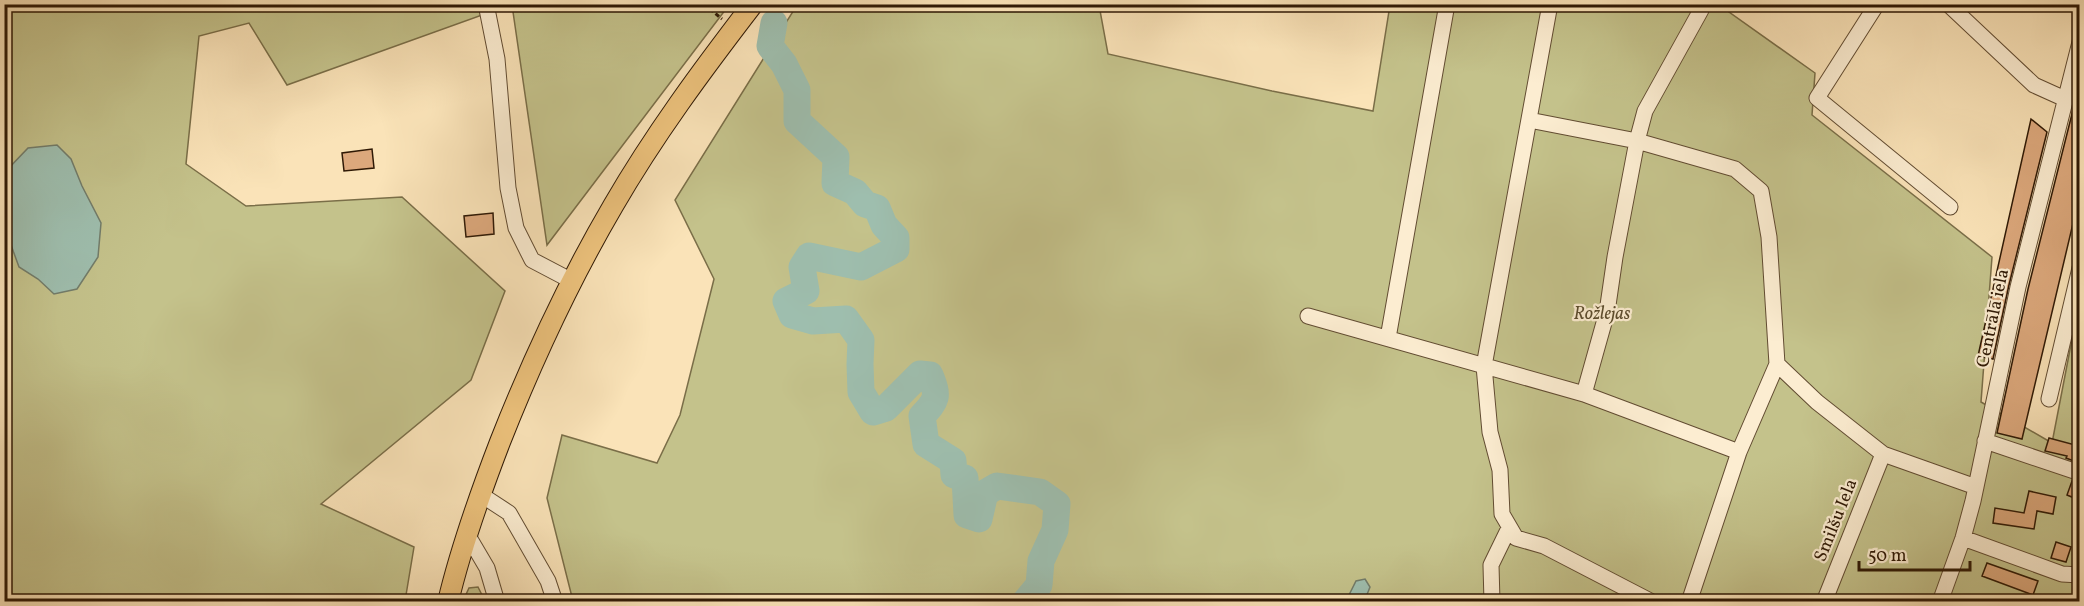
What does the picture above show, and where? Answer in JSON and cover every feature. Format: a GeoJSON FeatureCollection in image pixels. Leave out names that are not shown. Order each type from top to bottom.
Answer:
{"type":"FeatureCollection","features":[{"type":"Feature","properties":{"kind":"main road"},"geometry":{"type":"LineString","coordinates":[[448,602],[480,494],[524,380],[572,281],[637,167],[707,64],[753,4]]}},
{"type":"Feature","properties":{"kind":"street"},"geometry":{"type":"LineString","coordinates":[[486,4],[496,59],[508,188],[516,228],[532,260],[572,281]]}},
{"type":"Feature","properties":{"kind":"street"},"geometry":{"type":"LineString","coordinates":[[1388,338],[1447,4]]}},
{"type":"Feature","properties":{"kind":"street"},"geometry":{"type":"LineString","coordinates":[[1550,4],[1484,366],[1490,432],[1500,470],[1502,514],[1516,538],[1544,546],[1652,602]]}},
{"type":"Feature","properties":{"kind":"street"},"geometry":{"type":"LineString","coordinates":[[1584,394],[1607,312],[1637,141],[1645,111],[1701,10],[1694,4]]}},
{"type":"Feature","properties":{"kind":"street"},"geometry":{"type":"LineString","coordinates":[[1877,4],[1817,98],[1950,207]]}},
{"type":"Feature","properties":{"kind":"street"},"geometry":{"type":"LineString","coordinates":[[1948,4],[2034,85],[2065,99]]}},
{"type":"Feature","properties":{"kind":"street","name":"Centrālā iela"},"geometry":{"type":"LineString","coordinates":[[1940,602],[1963,538],[1976,487],[2018,287],[2065,99],[2077,61],[2079,42]]}},
{"type":"Feature","properties":{"kind":"street"},"geometry":{"type":"LineString","coordinates":[[1529,120],[1637,141],[1735,169],[1761,191],[1769,237],[1777,364],[1739,452],[1689,602]]}},
{"type":"Feature","properties":{"kind":"street"},"geometry":{"type":"LineString","coordinates":[[2049,399],[2076,302],[2079,268]]}},
{"type":"Feature","properties":{"kind":"street"},"geometry":{"type":"LineString","coordinates":[[1308,316],[1584,394],[1739,452]]}},
{"type":"Feature","properties":{"kind":"street"},"geometry":{"type":"LineString","coordinates":[[1777,364],[1817,402],[1883,454],[1976,487]]}},
{"type":"Feature","properties":{"kind":"street"},"geometry":{"type":"LineString","coordinates":[[1985,441],[2079,472]]}},
{"type":"Feature","properties":{"kind":"street","name":"Smilšu Iela"},"geometry":{"type":"LineString","coordinates":[[1824,602],[1883,454]]}},
{"type":"Feature","properties":{"kind":"street"},"geometry":{"type":"LineString","coordinates":[[480,494],[509,513],[548,581],[555,602]]}},
{"type":"Feature","properties":{"kind":"street"},"geometry":{"type":"LineString","coordinates":[[1492,602],[1491,565],[1509,528]]}},
{"type":"Feature","properties":{"kind":"street"},"geometry":{"type":"LineString","coordinates":[[467,534],[487,568],[497,602]]}},
{"type":"Feature","properties":{"kind":"street"},"geometry":{"type":"LineString","coordinates":[[1963,538],[2062,574],[2079,575]]}},
{"type":"Feature","properties":{"kind":"path"},"geometry":{"type":"LineString","coordinates":[[705,4],[721,18]]}},
{"type":"Feature","properties":{"kind":"green space"},"geometry":{"type":"Polygon","coordinates":[[[4,5],[510,5],[287,85],[249,23],[199,36],[186,164],[246,206],[402,197],[505,291],[471,380],[321,504],[414,547],[405,601],[5,601],[4,5]]]}},
{"type":"Feature","properties":{"kind":"green space"},"geometry":{"type":"Polygon","coordinates":[[[512,5],[729,5],[547,245],[512,5]]]}},
{"type":"Feature","properties":{"kind":"green space","name":"Rožlejas"},"geometry":{"type":"Polygon","coordinates":[[[797,5],[1099,5],[1108,54],[1373,111],[1390,5],[1719,5],[1815,73],[1812,115],[1992,257],[1981,402],[2052,443],[2079,303],[2079,601],[573,601],[547,498],[562,435],[657,463],[680,415],[714,279],[675,200],[797,5]]]}},
{"type":"Feature","properties":{"kind":"green space"},"geometry":{"type":"Polygon","coordinates":[[[478,587],[485,601],[463,601],[469,588],[478,587]]]}},
{"type":"Feature","properties":{"kind":"shaded area"},"geometry":{"type":"Polygon","coordinates":[[[57,145],[71,159],[101,223],[98,257],[77,289],[54,294],[38,279],[19,267],[7,234],[4,184],[8,169],[28,148],[57,145]]]}},
{"type":"Feature","properties":{"kind":"shaded area"},"geometry":{"type":"Polygon","coordinates":[[[1365,579],[1370,587],[1366,597],[1356,601],[1346,601],[1356,581],[1365,579]]]}},
{"type":"Feature","properties":{"kind":"building"},"geometry":{"type":"Polygon","coordinates":[[[2077,94],[2079,94],[2079,198],[2022,439],[1997,433],[2028,289],[2077,94]]]}},
{"type":"Feature","properties":{"kind":"building"},"geometry":{"type":"Polygon","coordinates":[[[2031,119],[2047,132],[1993,359],[1978,356],[2031,119]]]}},
{"type":"Feature","properties":{"kind":"building"},"geometry":{"type":"Polygon","coordinates":[[[372,149],[374,168],[344,171],[342,153],[372,149]]]}},
{"type":"Feature","properties":{"kind":"building"},"geometry":{"type":"Polygon","coordinates":[[[493,213],[494,234],[466,237],[464,216],[493,213]]]}},
{"type":"Feature","properties":{"kind":"building"},"geometry":{"type":"Polygon","coordinates":[[[2049,438],[2079,446],[2079,463],[2066,458],[2067,456],[2045,451],[2049,438]]]}},
{"type":"Feature","properties":{"kind":"building"},"geometry":{"type":"Polygon","coordinates":[[[2072,481],[2079,482],[2079,500],[2067,495],[2072,481]]]}},
{"type":"Feature","properties":{"kind":"building"},"geometry":{"type":"Polygon","coordinates":[[[2029,491],[2056,497],[2053,514],[2037,511],[2034,529],[1993,523],[1995,508],[2024,513],[2029,491]]]}},
{"type":"Feature","properties":{"kind":"building"},"geometry":{"type":"Polygon","coordinates":[[[2056,542],[2071,547],[2066,562],[2051,558],[2056,542]]]}},
{"type":"Feature","properties":{"kind":"building"},"geometry":{"type":"Polygon","coordinates":[[[1987,563],[2038,581],[2033,595],[1982,576],[1987,563]]]}},
{"type":"Feature","properties":{"kind":"waterway"},"geometry":{"type":"LineString","coordinates":[[774,23],[770,46],[784,64],[797,90],[797,121],[836,157],[835,183],[855,192],[865,204],[877,208],[884,225],[896,238],[896,249],[861,267],[809,256],[802,267],[806,291],[786,301],[792,315],[813,321],[846,319],[861,340],[861,392],[873,412],[886,408],[920,374],[930,375],[935,388],[935,398],[922,416],[926,444],[953,461],[954,475],[965,478],[967,515],[979,519],[985,493],[997,486],[1040,492],[1057,504],[1055,530],[1041,561],[1039,585],[1025,602]]}}]}
